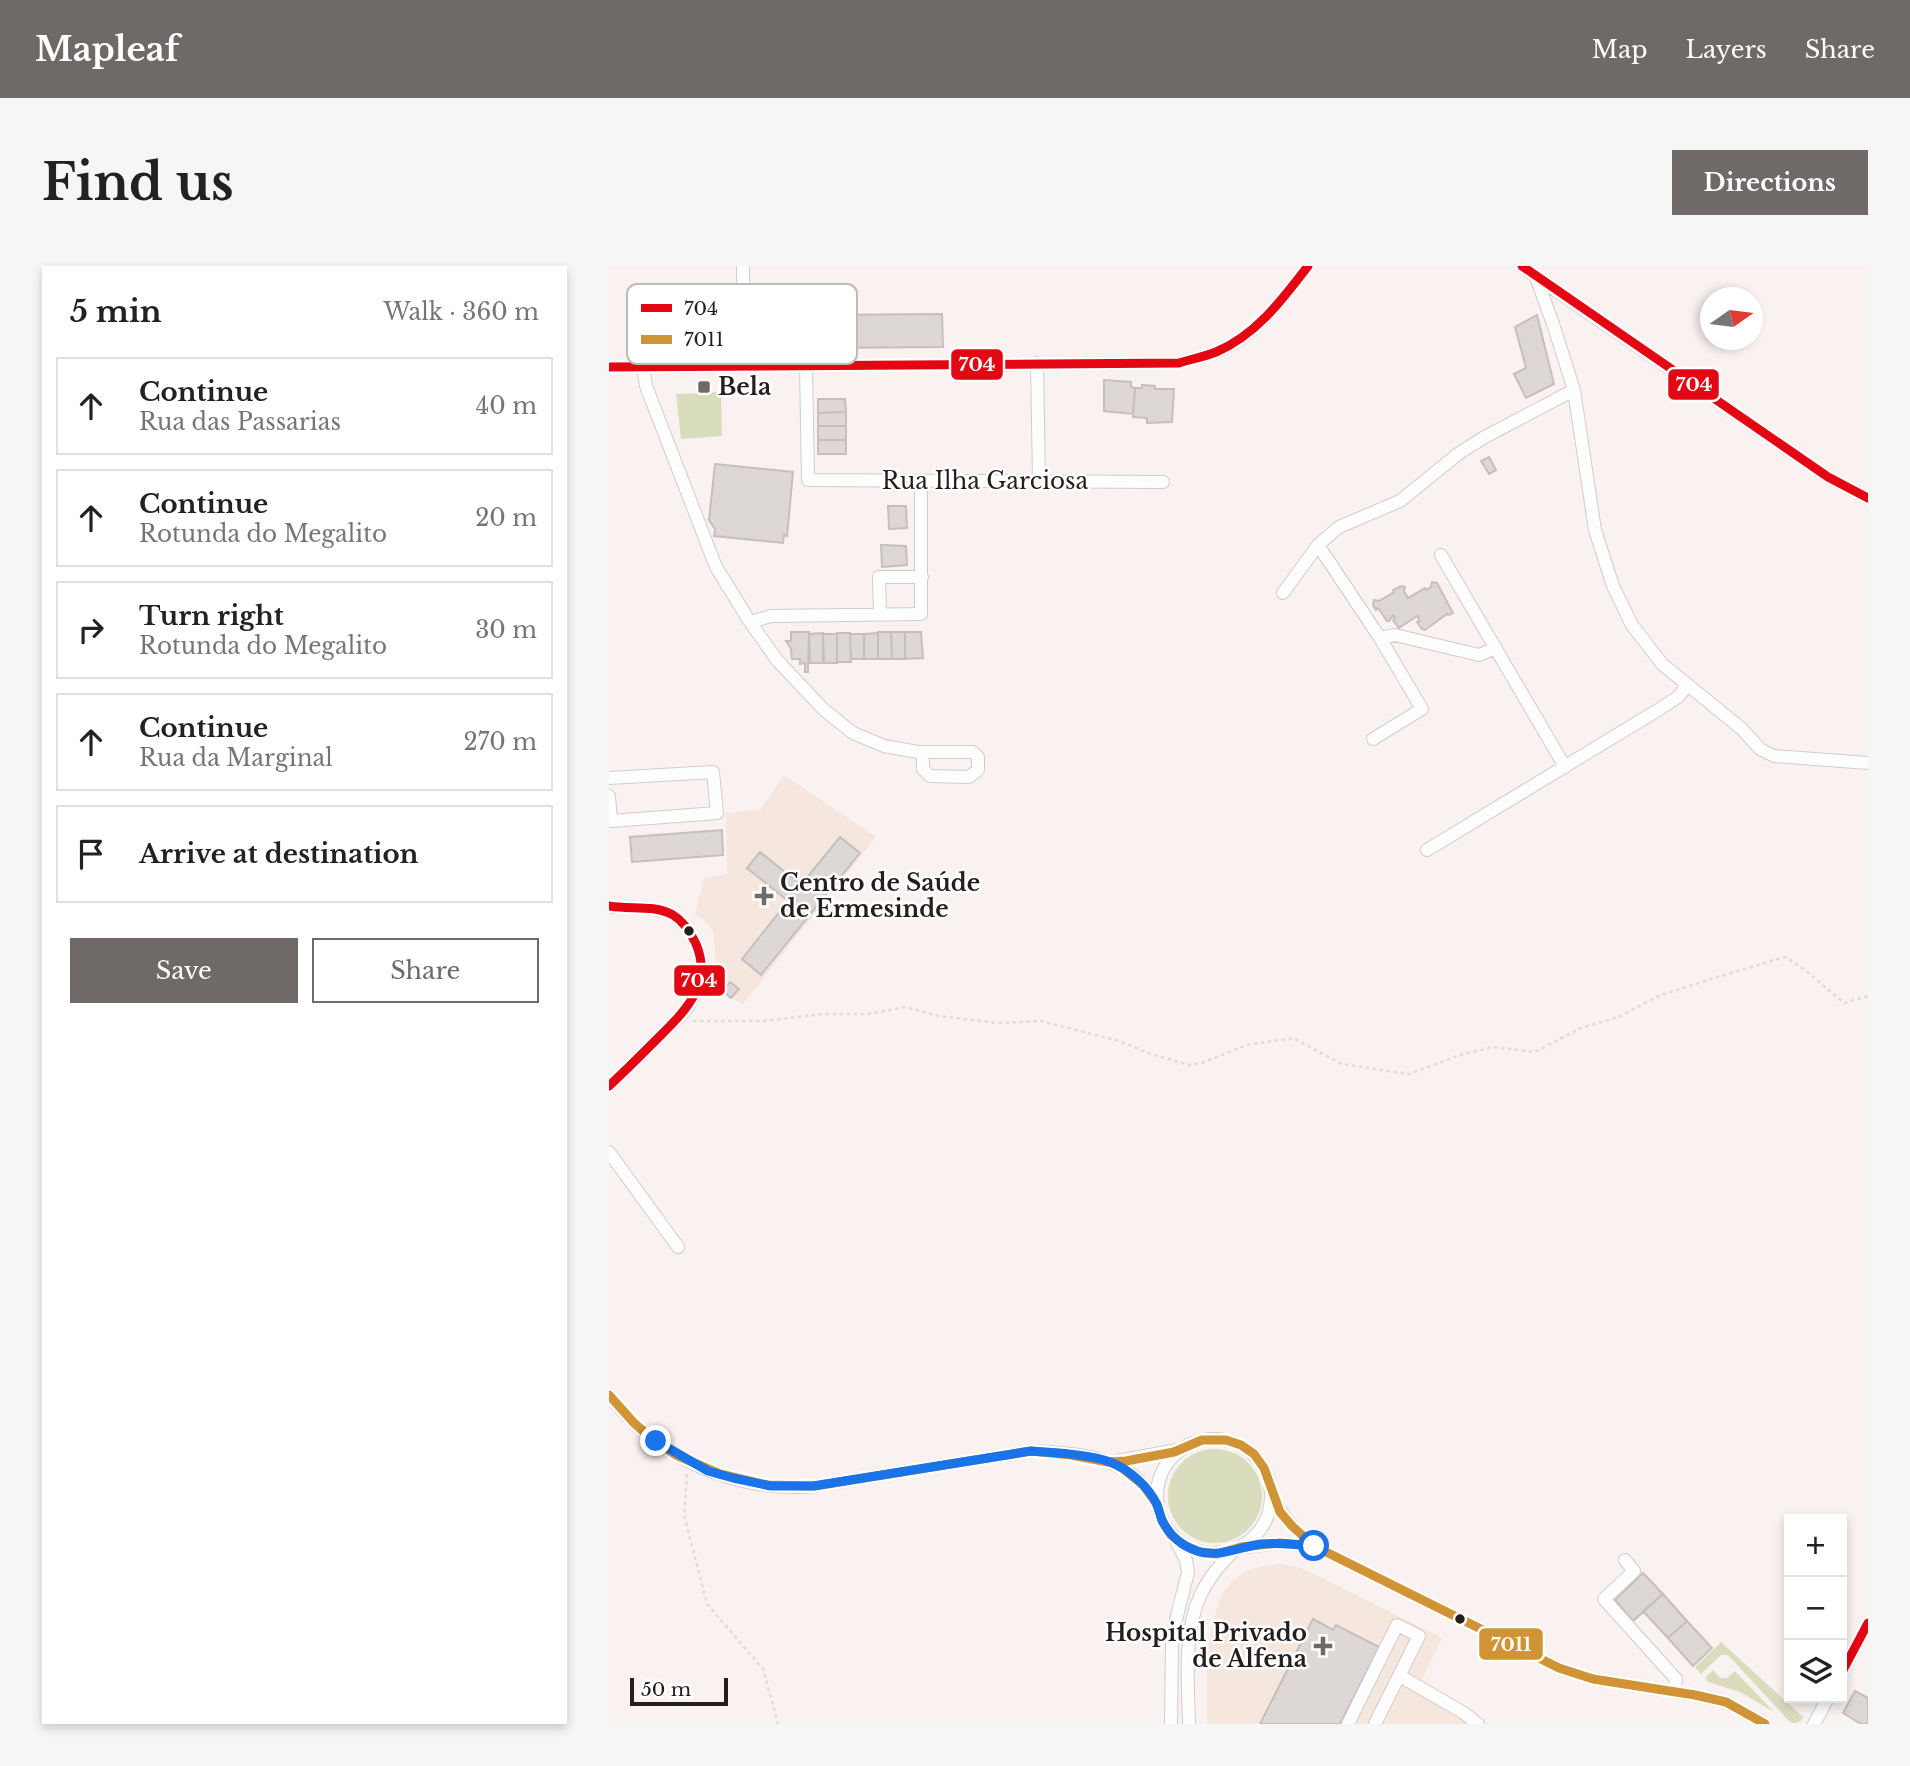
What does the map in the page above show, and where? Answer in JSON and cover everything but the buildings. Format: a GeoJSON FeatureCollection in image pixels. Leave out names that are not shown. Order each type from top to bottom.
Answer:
{"type":"FeatureCollection","features":[{"type":"Feature","properties":{"kind":"street"},"geometry":{"type":"LineString","coordinates":[[743,266],[743,284]]}},
{"type":"Feature","properties":{"kind":"street"},"geometry":{"type":"LineString","coordinates":[[609,367],[1179,363],[1216,352],[1240,340],[1268,317],[1308,266]]}},
{"type":"Feature","properties":{"kind":"street"},"geometry":{"type":"LineString","coordinates":[[1522,266],[1828,477],[1868,498]]}},
{"type":"Feature","properties":{"kind":"street"},"geometry":{"type":"LineString","coordinates":[[1536,277],[1574,390],[1595,530],[1613,586],[1632,625],[1662,664],[1742,729],[1760,749],[1773,756],[1868,763]]}},
{"type":"Feature","properties":{"kind":"street"},"geometry":{"type":"LineString","coordinates":[[1037,363],[1039,481]]}},
{"type":"Feature","properties":{"kind":"street"},"geometry":{"type":"LineString","coordinates":[[643,366],[646,386],[716,567],[777,660],[824,709],[853,733],[884,746],[923,752]]}},
{"type":"Feature","properties":{"kind":"street","name":"Rua Ilha Garciosa"},"geometry":{"type":"LineString","coordinates":[[806,366],[808,480],[1163,482]]}},
{"type":"Feature","properties":{"kind":"street"},"geometry":{"type":"LineString","coordinates":[[1283,593],[1318,545],[1339,527],[1400,501],[1458,454],[1483,438],[1574,390]]}},
{"type":"Feature","properties":{"kind":"street"},"geometry":{"type":"LineString","coordinates":[[750,622],[771,617],[922,614],[921,481]]}},
{"type":"Feature","properties":{"kind":"street"},"geometry":{"type":"LineString","coordinates":[[1318,545],[1380,638],[1422,709],[1373,739]]}},
{"type":"Feature","properties":{"kind":"street"},"geometry":{"type":"LineString","coordinates":[[1441,555],[1565,767]]}},
{"type":"Feature","properties":{"kind":"street"},"geometry":{"type":"LineString","coordinates":[[880,615],[880,577],[922,577]]}},
{"type":"Feature","properties":{"kind":"street"},"geometry":{"type":"LineString","coordinates":[[1380,638],[1395,635],[1479,655],[1496,649]]}},
{"type":"Feature","properties":{"kind":"street"},"geometry":{"type":"LineString","coordinates":[[1427,850],[1678,697],[1687,685]]}},
{"type":"Feature","properties":{"kind":"street"},"geometry":{"type":"LineString","coordinates":[[609,778],[713,772],[717,813],[611,821],[609,796]]}},
{"type":"Feature","properties":{"kind":"street"},"geometry":{"type":"LineString","coordinates":[[609,1086],[690,1004],[697,991],[701,964],[700,951],[693,937],[673,915],[648,909],[610,908]]}},
{"type":"Feature","properties":{"kind":"street"},"geometry":{"type":"LineString","coordinates":[[609,1152],[678,1247]]}},
{"type":"Feature","properties":{"kind":"street"},"geometry":{"type":"LineString","coordinates":[[609,1395],[636,1426],[675,1453],[708,1471],[771,1486],[813,1486],[1031,1451],[1111,1462],[1179,1450]]}},
{"type":"Feature","properties":{"kind":"street"},"geometry":{"type":"LineString","coordinates":[[1171,1724],[1172,1645],[1188,1572],[1186,1560],[1162,1521],[1157,1504],[1157,1489],[1160,1474],[1168,1461],[1192,1442],[1208,1438],[1223,1439],[1252,1452],[1269,1478],[1279,1512],[1293,1529],[1314,1546],[1559,1668],[1593,1679],[1726,1702],[1765,1724]]}},
{"type":"Feature","properties":{"kind":"street"},"geometry":{"type":"LineString","coordinates":[[1111,1462],[1143,1485],[1157,1504]]}},
{"type":"Feature","properties":{"kind":"street"},"geometry":{"type":"LineString","coordinates":[[1189,1724],[1189,1650],[1200,1595],[1211,1577],[1237,1549],[1260,1531],[1271,1507],[1272,1494]]}},
{"type":"Feature","properties":{"kind":"street"},"geometry":{"type":"LineString","coordinates":[[1171,1535],[1200,1552],[1217,1553],[1280,1543],[1314,1546]]}},
{"type":"Feature","properties":{"kind":"street"},"geometry":{"type":"LineString","coordinates":[[1625,1560],[1634,1571],[1604,1599],[1676,1679],[1674,1692]]}},
{"type":"Feature","properties":{"kind":"street"},"geometry":{"type":"LineString","coordinates":[[1847,1663],[1868,1623]]}},
{"type":"Feature","properties":{"kind":"street"},"geometry":{"type":"LineString","coordinates":[[1348,1724],[1397,1625],[1419,1636],[1375,1724]]}},
{"type":"Feature","properties":{"kind":"street"},"geometry":{"type":"LineString","coordinates":[[1390,1638],[1392,1649],[1402,1655],[1413,1649]]}},
{"type":"Feature","properties":{"kind":"street"},"geometry":{"type":"LineString","coordinates":[[1400,1676],[1478,1724]]}},
{"type":"Feature","properties":{"kind":"street"},"geometry":{"type":"LineString","coordinates":[[1814,1724],[1825,1703]]}},
{"type":"Feature","properties":{"kind":"path"},"geometry":{"type":"LineString","coordinates":[[676,1020],[764,1021],[823,1014],[868,1014],[905,1007],[939,1016],[998,1023],[1041,1021],[1119,1041],[1189,1065],[1202,1063],[1246,1045],[1293,1038],[1342,1064],[1409,1074],[1460,1055],[1493,1047],[1535,1052],[1581,1028],[1619,1017],[1656,998],[1784,957],[1805,970],[1844,1003],[1868,996]]}},
{"type":"Feature","properties":{"kind":"path"},"geometry":{"type":"LineString","coordinates":[[687,1474],[684,1515],[707,1604],[763,1670],[778,1724]]}},
{"type":"Feature","properties":{"kind":"shaded area","name":"Centro de Saúde de Ermesinde"},"geometry":{"type":"Polygon","coordinates":[[[784,775],[876,837],[742,1005],[713,981],[716,972],[714,934],[707,923],[695,914],[704,878],[727,874],[726,813],[760,810],[784,775]]]}},
{"type":"Feature","properties":{"kind":"shaded area","name":"Hospital Privado de Alfena"},"geometry":{"type":"Polygon","coordinates":[[[1283,1564],[1314,1574],[1442,1638],[1421,1682],[1488,1724],[1207,1724],[1207,1654],[1222,1593],[1246,1571],[1283,1564]]]}},
{"type":"Feature","properties":{"kind":"green space"},"geometry":{"type":"Polygon","coordinates":[[[721,392],[722,436],[681,439],[676,394],[721,392]]]}},
{"type":"Feature","properties":{"kind":"green space"},"geometry":{"type":"Polygon","coordinates":[[[1215,1449],[1233,1453],[1248,1463],[1258,1478],[1262,1496],[1258,1514],[1248,1529],[1233,1539],[1215,1543],[1197,1539],[1182,1529],[1172,1514],[1168,1496],[1172,1478],[1182,1463],[1197,1453],[1215,1449]]]}},
{"type":"Feature","properties":{"kind":"green space"},"geometry":{"type":"Polygon","coordinates":[[[1721,1642],[1784,1700],[1784,1703],[1788,1703],[1803,1717],[1796,1723],[1790,1722],[1728,1655],[1721,1655],[1701,1674],[1695,1667],[1721,1642]]]}},
{"type":"Feature","properties":{"kind":"green space"},"geometry":{"type":"Polygon","coordinates":[[[1713,1670],[1720,1678],[1727,1678],[1735,1671],[1774,1712],[1740,1692],[1708,1682],[1705,1678],[1713,1670]]]}},
{"type":"Feature","properties":{"kind":"transit line","name":"704"},"geometry":{"type":"LineString","coordinates":[[609,367],[1179,363],[1216,352],[1244,336],[1278,304],[1308,266]]}},
{"type":"Feature","properties":{"kind":"transit line","name":"704"},"geometry":{"type":"LineString","coordinates":[[1522,266],[1828,477],[1868,498]]}},
{"type":"Feature","properties":{"kind":"transit line","name":"704"},"geometry":{"type":"LineString","coordinates":[[609,906],[649,908],[673,915],[686,928],[701,959],[698,986],[685,1010],[609,1086]]}},
{"type":"Feature","properties":{"kind":"transit line","name":"7011"},"geometry":{"type":"LineString","coordinates":[[609,1395],[634,1423],[676,1455],[720,1474],[767,1485],[815,1486],[1031,1451],[1108,1462],[1126,1461],[1174,1452],[1202,1440],[1226,1440],[1241,1445],[1254,1454],[1264,1468],[1280,1512],[1314,1546],[1559,1668],[1593,1679],[1726,1702],[1765,1724]]}},
{"type":"Feature","properties":{"kind":"transit line","name":"7011"},"geometry":{"type":"LineString","coordinates":[[1089,1458],[1111,1462],[1143,1485],[1157,1504],[1162,1521],[1171,1535],[1200,1552],[1217,1554],[1241,1547],[1280,1543],[1314,1546],[1330,1554]]}},
{"type":"Feature","properties":{"kind":"transit line","name":"704"},"geometry":{"type":"LineString","coordinates":[[1847,1663],[1868,1623]]}},
{"type":"Feature","properties":{"kind":"place","name":"Bela"},"geometry":{"type":"Point","coordinates":[704,387]}},
{"type":"Feature","properties":{"kind":"place","name":"Centro de Saúde de Ermesinde"},"geometry":{"type":"Point","coordinates":[764,896]}},
{"type":"Feature","properties":{"kind":"place","name":"Hospital Privado de Alfena"},"geometry":{"type":"Point","coordinates":[1323,1646]}},
{"type":"Feature","properties":{"kind":"route"},"geometry":{"type":"LineString","coordinates":[[656,1441],[708,1471],[771,1486],[813,1486],[1031,1451],[1101,1460],[1122,1468],[1143,1485],[1157,1504],[1162,1521],[1171,1535],[1200,1552],[1217,1553],[1241,1547],[1280,1543],[1314,1546]]}}]}
